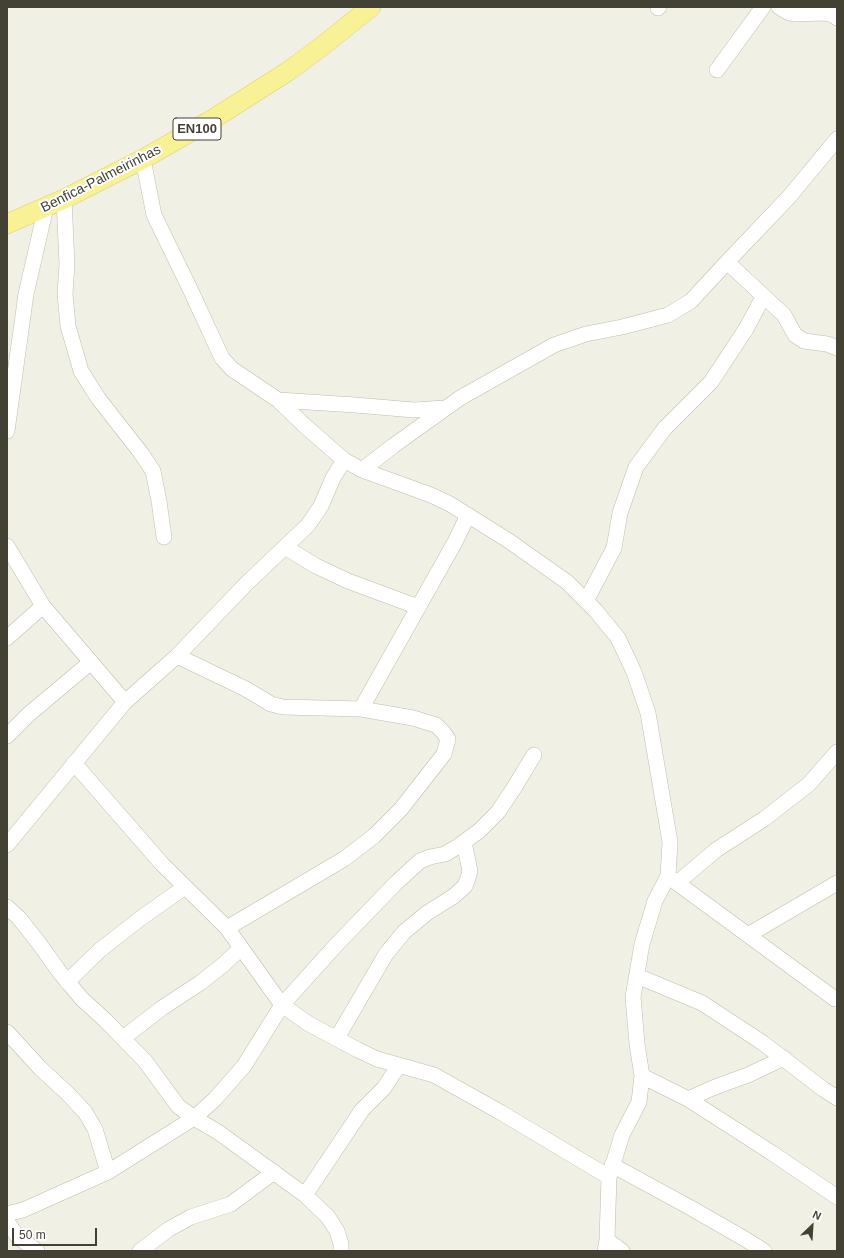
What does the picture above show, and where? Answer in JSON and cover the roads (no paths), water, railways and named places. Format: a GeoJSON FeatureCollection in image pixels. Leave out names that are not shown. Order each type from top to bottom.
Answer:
{"type":"FeatureCollection","features":[{"type":"Feature","properties":{"kind":"main road","name":"Benfica-Palmeirinhas"},"geometry":{"type":"LineString","coordinates":[[7,224],[64,199],[143,159],[213,119],[287,72],[371,7]]}},
{"type":"Feature","properties":{"kind":"street"},"geometry":{"type":"LineString","coordinates":[[717,70],[764,7]]}},
{"type":"Feature","properties":{"kind":"street"},"geometry":{"type":"LineString","coordinates":[[779,7],[787,12],[795,14],[824,13],[833,15],[837,18]]}},
{"type":"Feature","properties":{"kind":"street"},"geometry":{"type":"LineString","coordinates":[[362,470],[460,398],[554,345],[586,334],[622,327],[668,315],[691,301],[726,262],[789,197],[837,139]]}},
{"type":"Feature","properties":{"kind":"street"},"geometry":{"type":"LineString","coordinates":[[143,159],[154,215],[222,358],[232,369],[278,400],[344,460],[362,470],[450,504],[508,541],[567,582],[596,611],[618,638],[634,672],[648,713],[670,842],[672,880]]}},
{"type":"Feature","properties":{"kind":"street"},"geometry":{"type":"LineString","coordinates":[[64,199],[67,264],[65,294],[68,326],[81,371],[98,398],[141,453],[153,471],[160,501],[164,537]]}},
{"type":"Feature","properties":{"kind":"street"},"geometry":{"type":"LineString","coordinates":[[7,431],[26,294],[46,207]]}},
{"type":"Feature","properties":{"kind":"street"},"geometry":{"type":"LineString","coordinates":[[726,262],[784,315],[796,335],[804,341],[827,344],[837,348]]}},
{"type":"Feature","properties":{"kind":"street"},"geometry":{"type":"LineString","coordinates":[[586,601],[614,548],[620,513],[636,467],[665,428],[710,382],[746,330],[763,297]]}},
{"type":"Feature","properties":{"kind":"street"},"geometry":{"type":"LineString","coordinates":[[278,400],[414,410],[445,408]]}},
{"type":"Feature","properties":{"kind":"street"},"geometry":{"type":"LineString","coordinates":[[7,844],[125,702],[177,656],[246,584],[308,525],[321,506],[332,478],[344,460]]}},
{"type":"Feature","properties":{"kind":"street"},"geometry":{"type":"LineString","coordinates":[[361,709],[455,542],[468,515]]}},
{"type":"Feature","properties":{"kind":"street"},"geometry":{"type":"LineString","coordinates":[[7,546],[43,606],[125,702]]}},
{"type":"Feature","properties":{"kind":"street"},"geometry":{"type":"LineString","coordinates":[[285,547],[316,566],[348,581],[418,607]]}},
{"type":"Feature","properties":{"kind":"street"},"geometry":{"type":"LineString","coordinates":[[7,638],[43,606]]}},
{"type":"Feature","properties":{"kind":"street"},"geometry":{"type":"LineString","coordinates":[[177,656],[244,688],[271,704],[283,707],[361,709],[413,718],[436,725],[448,739],[444,754],[402,809],[374,836],[344,859],[227,928]]}},
{"type":"Feature","properties":{"kind":"street"},"geometry":{"type":"LineString","coordinates":[[7,736],[29,714],[91,662]]}},
{"type":"Feature","properties":{"kind":"street"},"geometry":{"type":"LineString","coordinates":[[622,1251],[606,1246],[610,1171],[622,1135],[639,1102],[642,1076],[637,1044],[633,997],[642,944],[655,901],[672,880],[764,819],[809,784],[830,770],[837,752]]}},
{"type":"Feature","properties":{"kind":"street"},"geometry":{"type":"LineString","coordinates":[[7,1214],[23,1210],[108,1172],[194,1118],[215,1099],[244,1066],[282,1005],[337,944],[397,882],[420,861],[445,854],[479,831],[498,812],[534,755]]}},
{"type":"Feature","properties":{"kind":"street"},"geometry":{"type":"LineString","coordinates":[[74,763],[162,864],[227,928],[282,1005],[309,1024],[377,1059],[434,1074],[500,1112],[610,1171],[691,1208],[764,1251]]}},
{"type":"Feature","properties":{"kind":"street"},"geometry":{"type":"LineString","coordinates":[[337,1038],[386,954],[404,932],[454,896],[464,886],[470,871],[464,842]]}},
{"type":"Feature","properties":{"kind":"street"},"geometry":{"type":"LineString","coordinates":[[672,880],[835,999]]}},
{"type":"Feature","properties":{"kind":"street"},"geometry":{"type":"LineString","coordinates":[[748,935],[837,883]]}},
{"type":"Feature","properties":{"kind":"street"},"geometry":{"type":"LineString","coordinates":[[67,982],[100,950],[141,918],[185,887]]}},
{"type":"Feature","properties":{"kind":"street"},"geometry":{"type":"LineString","coordinates":[[7,907],[19,918],[67,982],[82,999],[145,1061],[178,1106],[194,1118],[218,1132],[305,1195],[328,1218],[337,1231],[341,1244],[341,1251]]}},
{"type":"Feature","properties":{"kind":"street"},"geometry":{"type":"LineString","coordinates":[[123,1038],[162,1008],[223,965],[241,948]]}},
{"type":"Feature","properties":{"kind":"street"},"geometry":{"type":"LineString","coordinates":[[637,976],[702,1003],[763,1043],[837,1098]]}},
{"type":"Feature","properties":{"kind":"street"},"geometry":{"type":"LineString","coordinates":[[7,1032],[40,1068],[85,1112],[95,1129],[108,1172]]}},
{"type":"Feature","properties":{"kind":"street"},"geometry":{"type":"LineString","coordinates":[[688,1099],[748,1075],[784,1058]]}},
{"type":"Feature","properties":{"kind":"street"},"geometry":{"type":"LineString","coordinates":[[305,1195],[362,1110],[384,1088],[399,1065]]}},
{"type":"Feature","properties":{"kind":"street"},"geometry":{"type":"LineString","coordinates":[[642,1076],[688,1099],[837,1197]]}},
{"type":"Feature","properties":{"kind":"street"},"geometry":{"type":"LineString","coordinates":[[140,1251],[169,1229],[191,1217],[231,1204],[274,1172]]}},
{"type":"Feature","properties":{"kind":"street"},"geometry":{"type":"LineString","coordinates":[[7,1222],[18,1237],[37,1251]]}}]}
